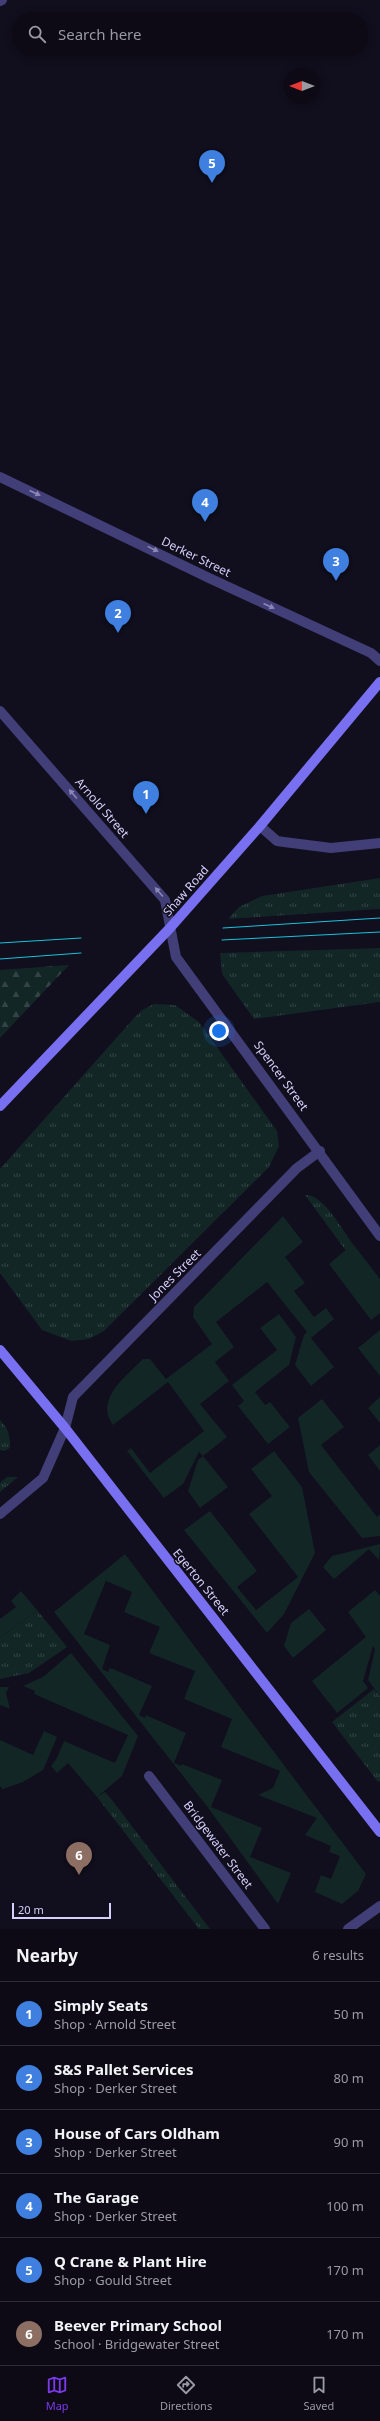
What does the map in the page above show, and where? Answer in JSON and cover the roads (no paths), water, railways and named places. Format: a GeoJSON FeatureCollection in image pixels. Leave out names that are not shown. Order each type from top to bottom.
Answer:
{"type":"FeatureCollection","features":[{"type":"Feature","properties":{"kind":"street","name":"Derker Street"},"geometry":{"type":"LineString","coordinates":[[0,477],[209,578],[372,653],[380,661]]}},
{"type":"Feature","properties":{"kind":"street","name":"Shaw Road"},"geometry":{"type":"LineString","coordinates":[[0,1106],[170,928],[260,826],[380,682]]}},
{"type":"Feature","properties":{"kind":"street","name":"Arnold Street"},"geometry":{"type":"LineString","coordinates":[[0,711],[165,900],[170,928]]}},
{"type":"Feature","properties":{"kind":"street"},"geometry":{"type":"LineString","coordinates":[[260,826],[277,841],[284,842],[331,848],[380,843]]}},
{"type":"Feature","properties":{"kind":"street","name":"Spencer Street"},"geometry":{"type":"LineString","coordinates":[[170,928],[176,957],[320,1151],[380,1236]]}},
{"type":"Feature","properties":{"kind":"street","name":"Jones Street"},"geometry":{"type":"LineString","coordinates":[[0,1514],[43,1478],[65,1428],[73,1397],[297,1168],[320,1151]]}},
{"type":"Feature","properties":{"kind":"street","name":"Egerton Street"},"geometry":{"type":"LineString","coordinates":[[0,1350],[65,1428],[380,1832]]}},
{"type":"Feature","properties":{"kind":"street","name":"Bridgewater Street"},"geometry":{"type":"LineString","coordinates":[[149,1776],[265,1929]]}},
{"type":"Feature","properties":{"kind":"street"},"geometry":{"type":"LineString","coordinates":[[348,1929],[380,1906]]}},
{"type":"Feature","properties":{"kind":"tram line"},"geometry":{"type":"LineString","coordinates":[[223,928],[380,918]]}},
{"type":"Feature","properties":{"kind":"tram line"},"geometry":{"type":"LineString","coordinates":[[222,940],[380,932]]}},
{"type":"Feature","properties":{"kind":"tram line"},"geometry":{"type":"LineString","coordinates":[[0,943],[81,938]]}},
{"type":"Feature","properties":{"kind":"tram line"},"geometry":{"type":"LineString","coordinates":[[0,959],[81,953]]}},
{"type":"Feature","properties":{"kind":"place","name":"Q Crane & Plant Hire"},"geometry":{"type":"Point","coordinates":[212,183]}},
{"type":"Feature","properties":{"kind":"place","name":"The Garage"},"geometry":{"type":"Point","coordinates":[205,522]}},
{"type":"Feature","properties":{"kind":"place","name":"House of Cars Oldham"},"geometry":{"type":"Point","coordinates":[336,581]}},
{"type":"Feature","properties":{"kind":"place","name":"S&S Pallet Services"},"geometry":{"type":"Point","coordinates":[118,633]}},
{"type":"Feature","properties":{"kind":"place","name":"Simply Seats"},"geometry":{"type":"Point","coordinates":[146,814]}},
{"type":"Feature","properties":{"kind":"place","name":"Beever Primary School"},"geometry":{"type":"Point","coordinates":[79,1875]}}]}
